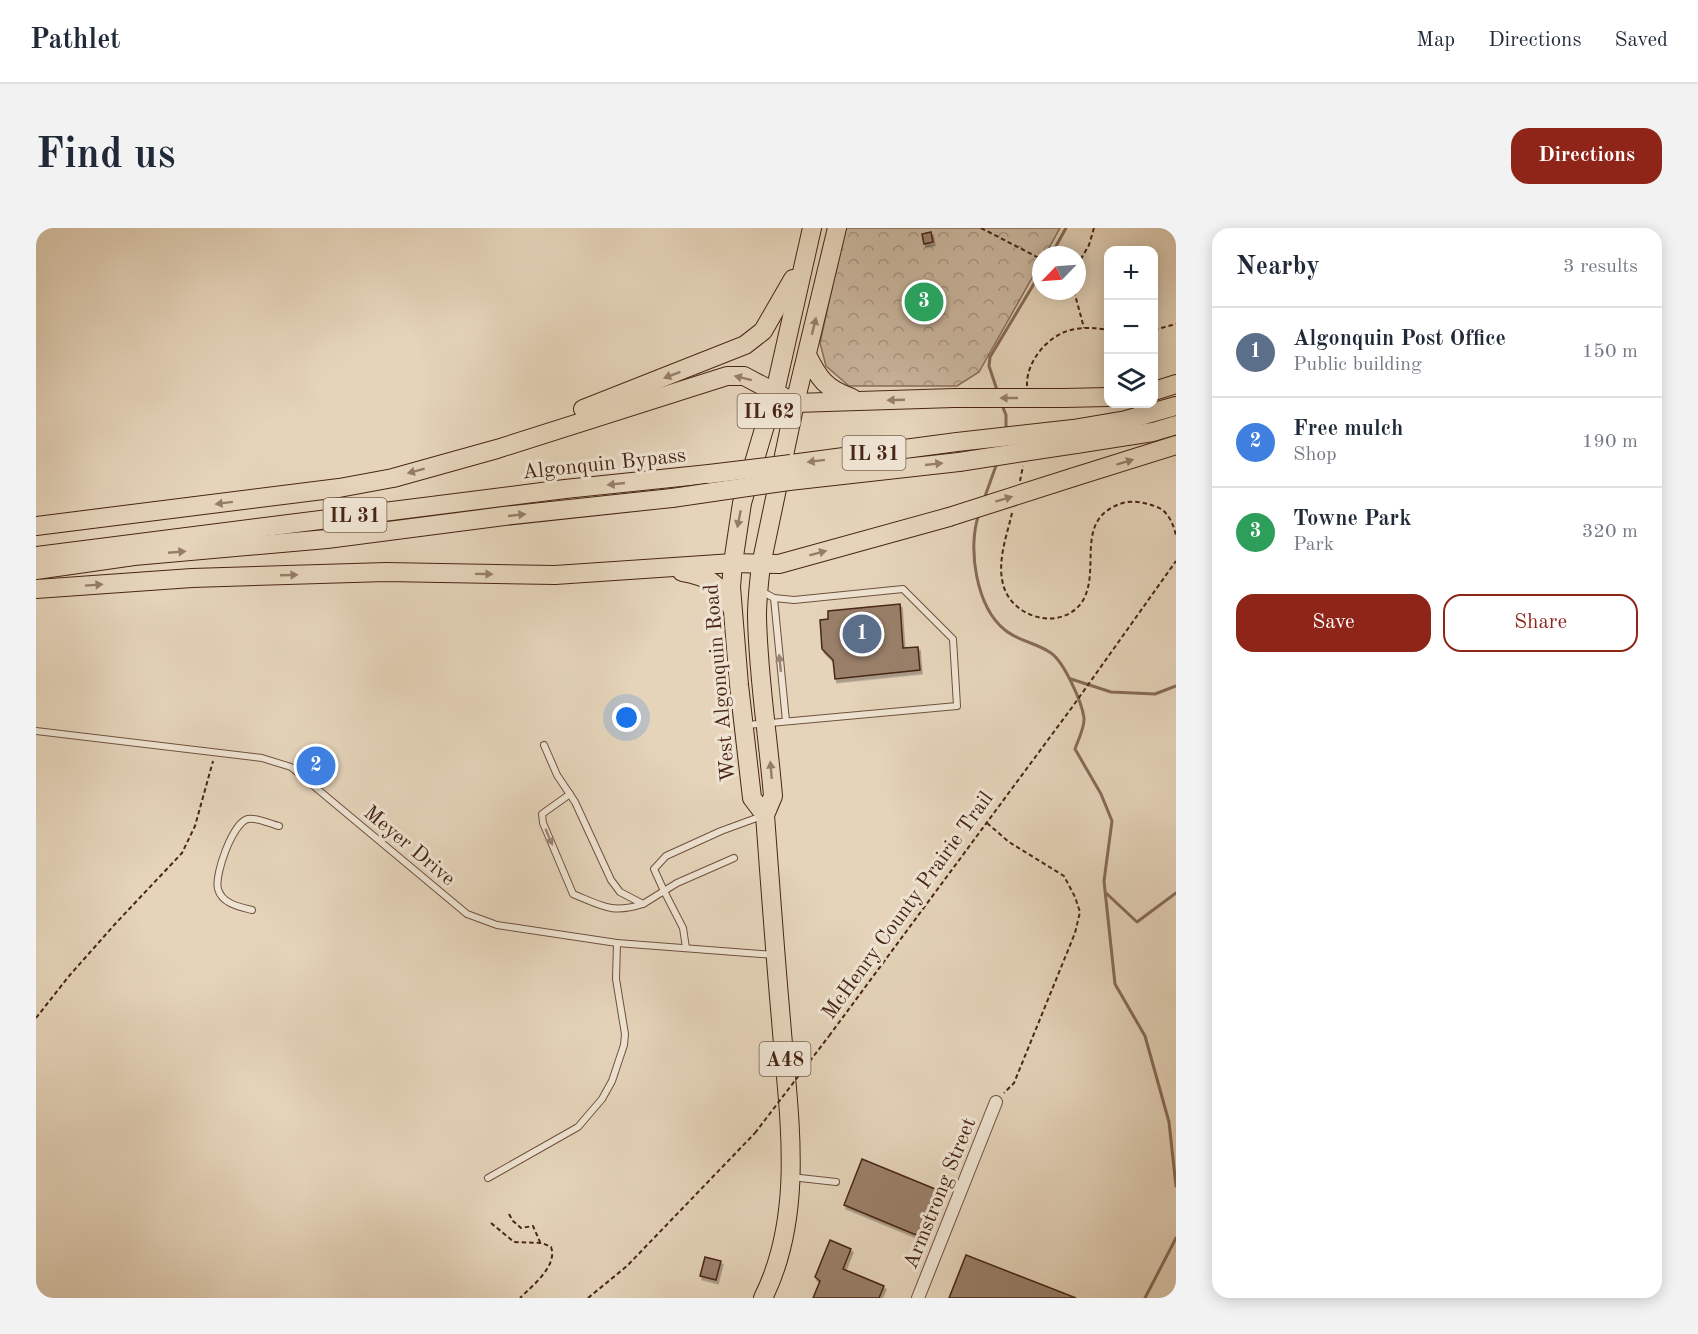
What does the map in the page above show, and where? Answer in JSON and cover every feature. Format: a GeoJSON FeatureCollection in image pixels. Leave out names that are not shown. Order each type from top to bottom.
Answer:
{"type":"FeatureCollection","features":[{"type":"Feature","properties":{"kind":"main road","name":"West Algonquin Road"},"geometry":{"type":"LineString","coordinates":[[765,815],[752,798],[743,726],[731,587],[736,534],[742,503],[775,392],[812,228]]}},
{"type":"Feature","properties":{"kind":"main road","name":"West Algonquin Road"},"geometry":{"type":"LineString","coordinates":[[763,1298],[777,1264],[789,1202],[792,1157],[765,815],[773,796],[757,614],[766,594],[761,565],[795,403],[837,228]]}},
{"type":"Feature","properties":{"kind":"main road"},"geometry":{"type":"LineString","coordinates":[[458,459],[492,442],[672,375],[745,345],[763,331],[804,259]]}},
{"type":"Feature","properties":{"kind":"main road"},"geometry":{"type":"LineString","coordinates":[[807,355],[820,378],[834,392],[859,401]]}},
{"type":"Feature","properties":{"kind":"main road"},"geometry":{"type":"LineString","coordinates":[[36,526],[339,488],[393,478],[727,376],[744,376],[795,403],[954,398],[1104,397]]}},
{"type":"Feature","properties":{"kind":"main road"},"geometry":{"type":"LineString","coordinates":[[1158,390],[1176,384]]}},
{"type":"Feature","properties":{"kind":"main road","name":"Algonquin Bypass"},"geometry":{"type":"LineString","coordinates":[[36,556],[565,489],[675,478],[959,462],[1074,437],[1176,406]]}},
{"type":"Feature","properties":{"kind":"main road","name":"Algonquin Bypass"},"geometry":{"type":"LineString","coordinates":[[36,570],[134,556],[327,539],[504,516],[672,498],[790,472],[957,442],[1153,432],[1176,425]]}},
{"type":"Feature","properties":{"kind":"main road"},"geometry":{"type":"LineString","coordinates":[[36,589],[192,578],[386,572],[555,575],[733,563],[779,564],[949,516],[1176,445]]}},
{"type":"Feature","properties":{"kind":"main road"},"geometry":{"type":"LineString","coordinates":[[663,568],[697,575],[716,583],[724,592],[733,611]]}},
{"type":"Feature","properties":{"kind":"street","name":"Armstrong Street"},"geometry":{"type":"LineString","coordinates":[[918,1298],[996,1102]]}},
{"type":"Feature","properties":{"kind":"lane"},"geometry":{"type":"LineString","coordinates":[[743,726],[957,706],[953,639],[903,589],[794,600],[766,594],[786,721]]}},
{"type":"Feature","properties":{"kind":"lane","name":"Meyer Drive"},"geometry":{"type":"LineString","coordinates":[[36,731],[262,758],[291,767],[467,914],[497,925],[617,943],[775,955]]}},
{"type":"Feature","properties":{"kind":"lane"},"geometry":{"type":"LineString","coordinates":[[544,745],[611,880],[620,892],[643,904]]}},
{"type":"Feature","properties":{"kind":"lane"},"geometry":{"type":"LineString","coordinates":[[570,794],[542,814],[543,823],[573,894],[612,910],[643,904],[677,883],[734,858]]}},
{"type":"Feature","properties":{"kind":"lane"},"geometry":{"type":"LineString","coordinates":[[686,948],[683,927],[654,868],[666,856],[765,815]]}},
{"type":"Feature","properties":{"kind":"lane"},"geometry":{"type":"LineString","coordinates":[[252,910],[233,905],[218,890],[218,879],[230,840],[242,821],[249,819],[279,826]]}},
{"type":"Feature","properties":{"kind":"lane"},"geometry":{"type":"LineString","coordinates":[[488,1178],[578,1127],[602,1099],[612,1081],[624,1045],[625,1034],[616,979],[617,943]]}},
{"type":"Feature","properties":{"kind":"lane"},"geometry":{"type":"LineString","coordinates":[[790,1177],[836,1182]]}},
{"type":"Feature","properties":{"kind":"path"},"geometry":{"type":"LineString","coordinates":[[981,228],[1032,255]]}},
{"type":"Feature","properties":{"kind":"path"},"geometry":{"type":"LineString","coordinates":[[1086,250],[1094,228]]}},
{"type":"Feature","properties":{"kind":"path"},"geometry":{"type":"LineString","coordinates":[[1075,300],[1084,328]]}},
{"type":"Feature","properties":{"kind":"path"},"geometry":{"type":"LineString","coordinates":[[1158,329],[1176,324]]}},
{"type":"Feature","properties":{"kind":"path","name":"McHenry County Prairie Trail"},"geometry":{"type":"LineString","coordinates":[[588,1298],[627,1266],[754,1134],[987,823],[1176,561]]}},
{"type":"Feature","properties":{"kind":"path"},"geometry":{"type":"LineString","coordinates":[[36,1018],[69,976],[182,853],[195,826],[215,753]]}},
{"type":"Feature","properties":{"kind":"path"},"geometry":{"type":"LineString","coordinates":[[987,823],[1009,842],[1064,876],[1080,912],[1075,933],[1014,1083],[996,1102]]}},
{"type":"Feature","properties":{"kind":"path"},"geometry":{"type":"LineString","coordinates":[[509,1214],[521,1228],[533,1226],[541,1244]]}},
{"type":"Feature","properties":{"kind":"path"},"geometry":{"type":"LineString","coordinates":[[491,1223],[514,1242],[541,1244],[553,1250],[550,1263],[544,1273],[520,1298]]}},
{"type":"Feature","properties":{"kind":"green space"},"geometry":{"type":"Polygon","coordinates":[[[845,228],[1060,228],[1050,246],[1032,246],[1032,278],[979,372],[957,386],[849,386],[826,366],[820,343],[845,228]]]}},
{"type":"Feature","properties":{"kind":"building"},"geometry":{"type":"Polygon","coordinates":[[[931,232],[933,242],[924,244],[922,234],[931,232]]]}},
{"type":"Feature","properties":{"kind":"building"},"geometry":{"type":"Polygon","coordinates":[[[900,604],[903,648],[918,647],[920,670],[835,679],[833,660],[822,649],[820,620],[828,619],[828,611],[900,604]]]}},
{"type":"Feature","properties":{"kind":"building"},"geometry":{"type":"Polygon","coordinates":[[[862,1159],[940,1191],[921,1237],[844,1205],[862,1159]]]}},
{"type":"Feature","properties":{"kind":"building"},"geometry":{"type":"Polygon","coordinates":[[[830,1240],[851,1249],[843,1269],[884,1286],[879,1298],[813,1298],[820,1281],[815,1277],[830,1240]]]}},
{"type":"Feature","properties":{"kind":"building"},"geometry":{"type":"Polygon","coordinates":[[[966,1255],[1076,1298],[949,1298],[966,1255]]]}},
{"type":"Feature","properties":{"kind":"building"},"geometry":{"type":"Polygon","coordinates":[[[705,1257],[721,1261],[716,1280],[700,1276],[705,1257]]]}},
{"type":"Feature","properties":{"kind":"waterway"},"geometry":{"type":"LineString","coordinates":[[1056,246],[1066,228]]}},
{"type":"Feature","properties":{"kind":"waterway"},"geometry":{"type":"LineString","coordinates":[[997,390],[989,366],[990,357],[1032,287]]}},
{"type":"Feature","properties":{"kind":"waterway"},"geometry":{"type":"LineString","coordinates":[[1002,405],[1006,415],[1006,431]]}},
{"type":"Feature","properties":{"kind":"waterway"},"geometry":{"type":"LineString","coordinates":[[984,499],[997,463]]}},
{"type":"Feature","properties":{"kind":"waterway"},"geometry":{"type":"LineString","coordinates":[[979,514],[975,528],[974,559],[981,592],[987,607],[1005,630],[1046,650],[1056,658],[1072,683],[1083,711],[1083,725],[1075,749],[1101,794],[1112,821],[1104,881],[1115,984],[1145,1036],[1169,1122],[1176,1186]]}},
{"type":"Feature","properties":{"kind":"waterway"},"geometry":{"type":"LineString","coordinates":[[1071,679],[1111,692],[1155,694],[1176,686]]}},
{"type":"Feature","properties":{"kind":"waterway"},"geometry":{"type":"LineString","coordinates":[[1106,893],[1137,922],[1176,893]]}},
{"type":"Feature","properties":{"kind":"waterway"},"geometry":{"type":"LineString","coordinates":[[1145,1298],[1176,1238]]}},
{"type":"Feature","properties":{"kind":"place","name":"Towne Park"},"geometry":{"type":"Point","coordinates":[924,302]}},
{"type":"Feature","properties":{"kind":"place","name":"Algonquin Post Office"},"geometry":{"type":"Point","coordinates":[862,634]}},
{"type":"Feature","properties":{"kind":"place","name":"Free mulch"},"geometry":{"type":"Point","coordinates":[316,766]}}]}
